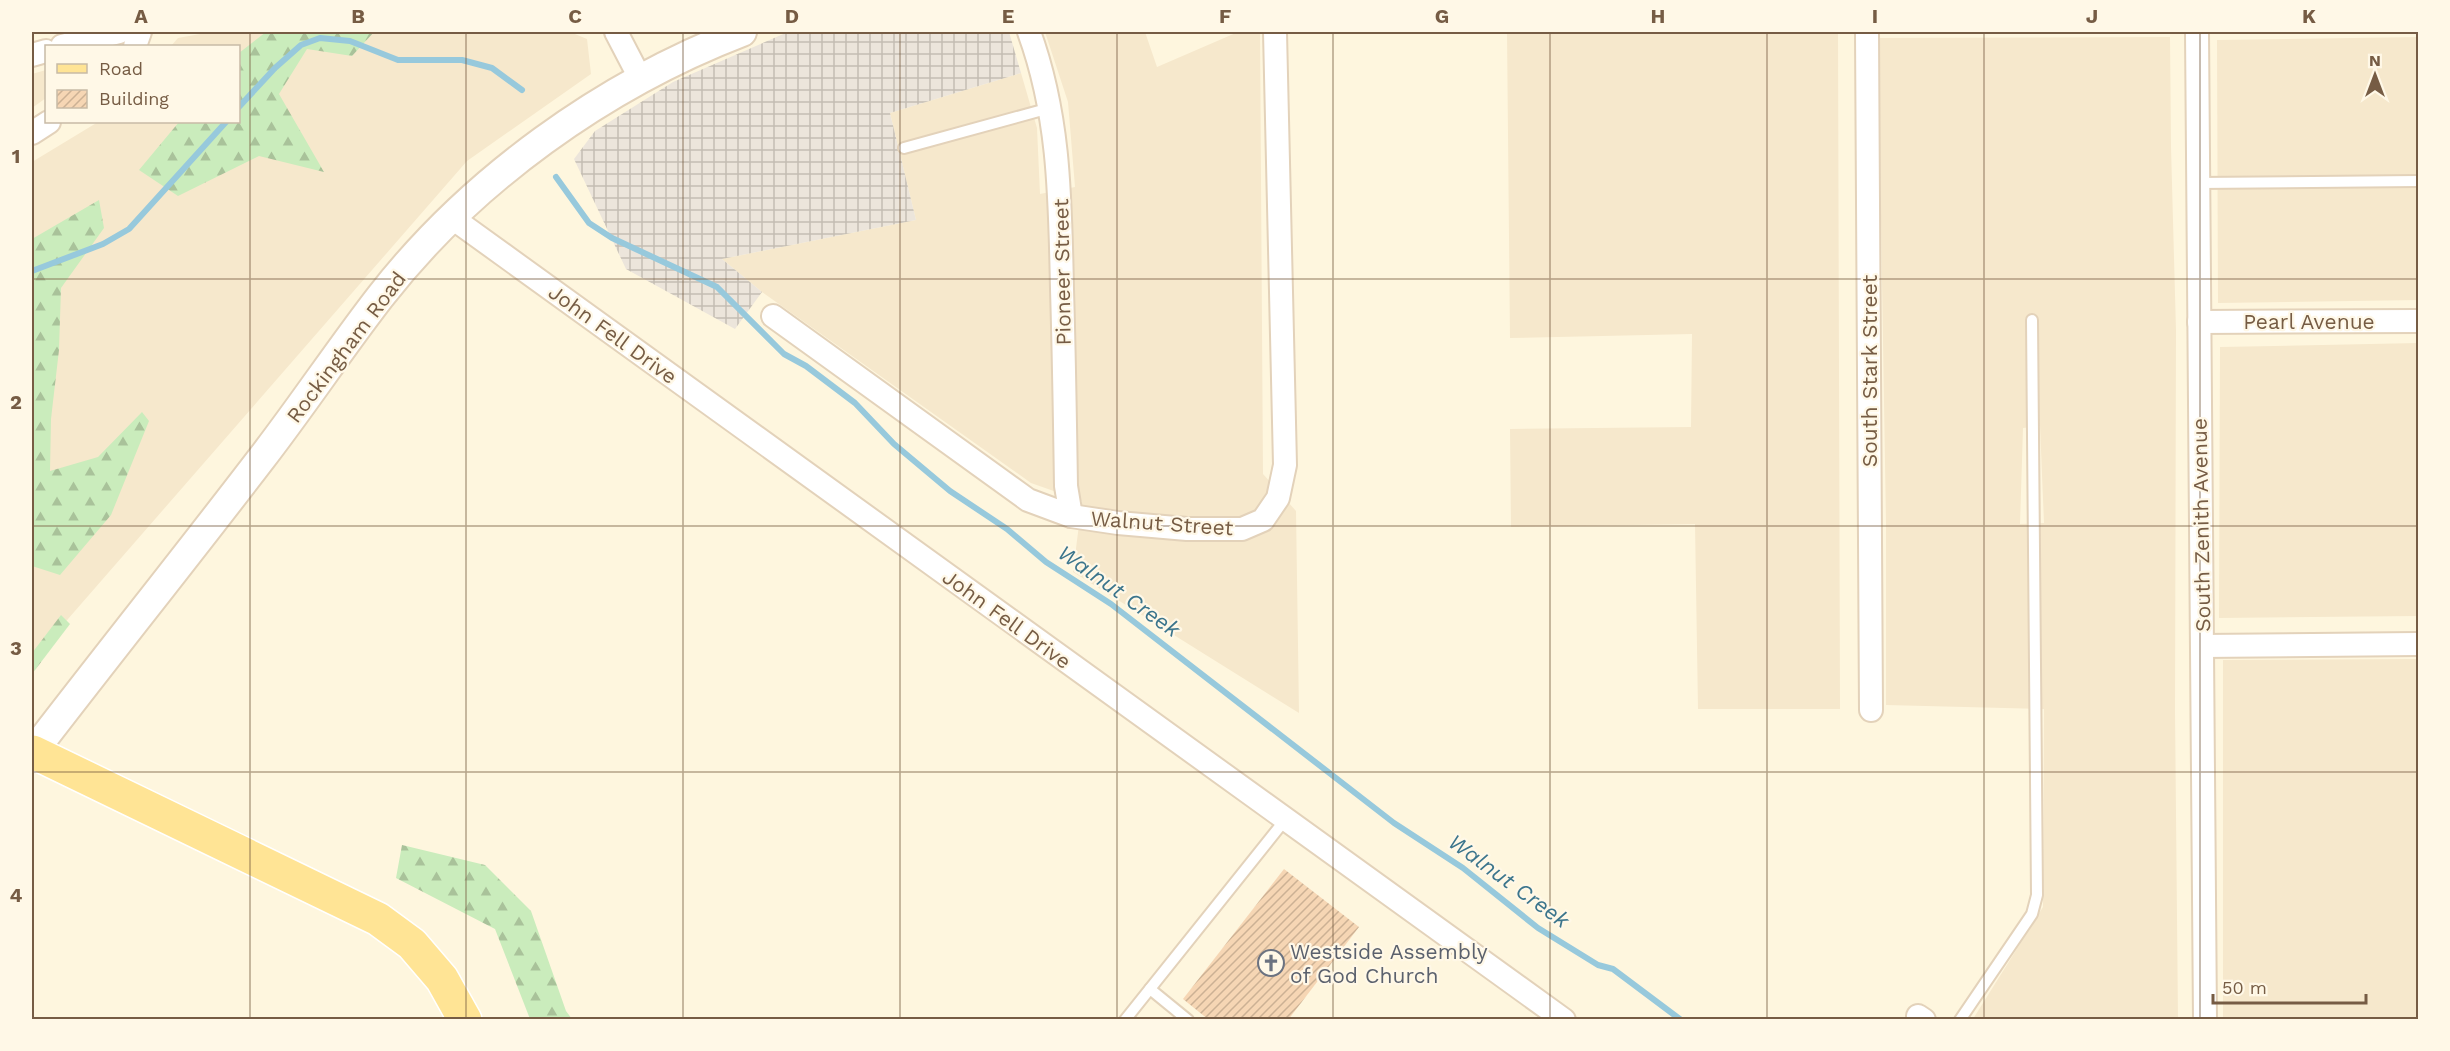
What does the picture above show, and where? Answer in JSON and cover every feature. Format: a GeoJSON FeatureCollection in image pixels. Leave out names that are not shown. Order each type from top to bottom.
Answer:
{"type":"FeatureCollection","features":[{"type":"Feature","properties":{"kind":"main road"},"geometry":{"type":"LineString","coordinates":[[32,753],[378,919],[412,944],[442,979],[465,1020]]}},
{"type":"Feature","properties":{"kind":"street"},"geometry":{"type":"LineString","coordinates":[[66,45],[119,32]]}},
{"type":"Feature","properties":{"kind":"street"},"geometry":{"type":"LineString","coordinates":[[616,32],[641,80]]}},
{"type":"Feature","properties":{"kind":"street","name":"Rockingham Road"},"geometry":{"type":"LineString","coordinates":[[32,753],[262,458],[381,295],[451,217],[534,146],[608,97],[713,42],[742,32]]}},
{"type":"Feature","properties":{"kind":"street","name":"Pioneer Street"},"geometry":{"type":"LineString","coordinates":[[1029,32],[1038,57],[1054,126],[1060,199],[1066,486],[1071,516]]}},
{"type":"Feature","properties":{"kind":"street","name":"Walnut Street"},"geometry":{"type":"LineString","coordinates":[[773,316],[1028,500],[1071,516],[1187,529],[1242,529],[1263,520],[1278,498],[1285,465],[1275,32]]}},
{"type":"Feature","properties":{"kind":"street","name":"South Stark Street"},"geometry":{"type":"LineString","coordinates":[[1868,32],[1872,710]]}},
{"type":"Feature","properties":{"kind":"street","name":"South Zenith Avenue"},"geometry":{"type":"LineString","coordinates":[[2197,32],[2205,1020]]}},
{"type":"Feature","properties":{"kind":"street"},"geometry":{"type":"LineString","coordinates":[[32,133],[47,123]]}},
{"type":"Feature","properties":{"kind":"street","name":"John Fell Drive"},"geometry":{"type":"LineString","coordinates":[[451,217],[1285,820],[1407,904],[1564,1020]]}},
{"type":"Feature","properties":{"kind":"street","name":"Pearl Avenue"},"geometry":{"type":"LineString","coordinates":[[2199,322],[2418,321]]}},
{"type":"Feature","properties":{"kind":"street"},"geometry":{"type":"LineString","coordinates":[[2202,646],[2418,644]]}},
{"type":"Feature","properties":{"kind":"lane"},"geometry":{"type":"LineString","coordinates":[[904,148],[1050,108]]}},
{"type":"Feature","properties":{"kind":"lane"},"geometry":{"type":"LineString","coordinates":[[2198,183],[2418,182]]}},
{"type":"Feature","properties":{"kind":"lane"},"geometry":{"type":"LineString","coordinates":[[1960,1020],[2031,914],[2037,895],[2032,320]]}},
{"type":"Feature","properties":{"kind":"lane"},"geometry":{"type":"LineString","coordinates":[[1125,1020],[1285,820]]}},
{"type":"Feature","properties":{"kind":"lane"},"geometry":{"type":"LineString","coordinates":[[1150,989],[1183,1018]]}},
{"type":"Feature","properties":{"kind":"shaded area"},"geometry":{"type":"Polygon","coordinates":[[[211,32],[570,32],[587,39],[591,74],[467,161],[68,619],[32,664],[32,162],[96,123],[240,123],[240,45],[172,45],[178,38],[211,32]]]}},
{"type":"Feature","properties":{"kind":"shaded area"},"geometry":{"type":"Polygon","coordinates":[[[788,32],[1009,32],[1021,73],[890,113],[916,220],[722,259],[762,292],[735,329],[626,269],[574,159],[595,131],[673,82],[788,32]]]}},
{"type":"Feature","properties":{"kind":"shaded area"},"geometry":{"type":"Polygon","coordinates":[[[1045,32],[1145,32],[1157,67],[1238,32],[1260,32],[1263,474],[1296,511],[1299,713],[1073,572],[1082,501],[1031,483],[762,292],[722,259],[916,220],[890,113],[1021,73],[1037,128],[1040,194],[1075,187],[1068,102],[1045,32]]]}},
{"type":"Feature","properties":{"kind":"shaded area"},"geometry":{"type":"Polygon","coordinates":[[[1507,32],[1838,32],[1840,709],[1698,709],[1695,524],[1511,527],[1510,429],[1691,427],[1692,334],[1510,338],[1507,32]]]}},
{"type":"Feature","properties":{"kind":"shaded area"},"geometry":{"type":"Polygon","coordinates":[[[2170,37],[2176,331],[2175,711],[2178,1019],[1973,1019],[2043,907],[2044,709],[1886,705],[1886,523],[1878,38],[2170,37]],[[2040,426],[2023,428],[2020,524],[2044,523],[2040,426]]]}},
{"type":"Feature","properties":{"kind":"shaded area"},"geometry":{"type":"Polygon","coordinates":[[[2418,37],[2418,300],[2218,303],[2217,40],[2418,37]]]}},
{"type":"Feature","properties":{"kind":"shaded area"},"geometry":{"type":"Polygon","coordinates":[[[45,70],[45,99],[32,108],[32,74],[45,70]]]}},
{"type":"Feature","properties":{"kind":"shaded area"},"geometry":{"type":"Polygon","coordinates":[[[2418,343],[2418,616],[2219,618],[2220,347],[2418,343]]]}},
{"type":"Feature","properties":{"kind":"shaded area"},"geometry":{"type":"Polygon","coordinates":[[[2418,659],[2418,1019],[2223,1019],[2223,660],[2418,659]]]}},
{"type":"Feature","properties":{"kind":"green space"},"geometry":{"type":"Polygon","coordinates":[[[266,32],[374,32],[352,56],[307,49],[279,94],[324,172],[259,156],[178,196],[139,170],[178,123],[240,123],[240,52],[266,32]]]}},
{"type":"Feature","properties":{"kind":"green space"},"geometry":{"type":"Polygon","coordinates":[[[99,200],[104,228],[61,288],[59,350],[51,419],[50,471],[98,457],[142,412],[149,421],[111,515],[60,575],[32,566],[32,239],[99,200]]]}},
{"type":"Feature","properties":{"kind":"green space"},"geometry":{"type":"Polygon","coordinates":[[[61,615],[70,624],[32,674],[32,653],[61,615]]]}},
{"type":"Feature","properties":{"kind":"green space"},"geometry":{"type":"Polygon","coordinates":[[[402,845],[485,865],[531,911],[566,1011],[572,1019],[530,1019],[495,929],[396,878],[402,845]]]}},
{"type":"Feature","properties":{"kind":"building","name":"Westside Assembly of God Church"},"geometry":{"type":"Polygon","coordinates":[[[1284,869],[1359,927],[1288,1020],[1209,1020],[1183,999],[1284,869]]]}},
{"type":"Feature","properties":{"kind":"waterway","name":"Walnut Creek"},"geometry":{"type":"LineString","coordinates":[[240,106],[275,68],[301,45],[320,38],[350,41],[398,60],[462,60],[492,68],[522,90]]}},
{"type":"Feature","properties":{"kind":"waterway","name":"Walnut Creek"},"geometry":{"type":"LineString","coordinates":[[32,271],[103,244],[129,229],[225,123]]}},
{"type":"Feature","properties":{"kind":"waterway","name":"Walnut Creek"},"geometry":{"type":"LineString","coordinates":[[556,177],[589,223],[612,238],[717,287],[784,354],[806,366],[855,403],[894,444],[950,491],[1007,529],[1046,562],[1111,604],[1394,823],[1463,868],[1538,928],[1598,965],[1613,969],[1681,1020]]}},
{"type":"Feature","properties":{"kind":"place","name":"Westside Assembly of God Church"},"geometry":{"type":"Point","coordinates":[1271,963]}}]}
